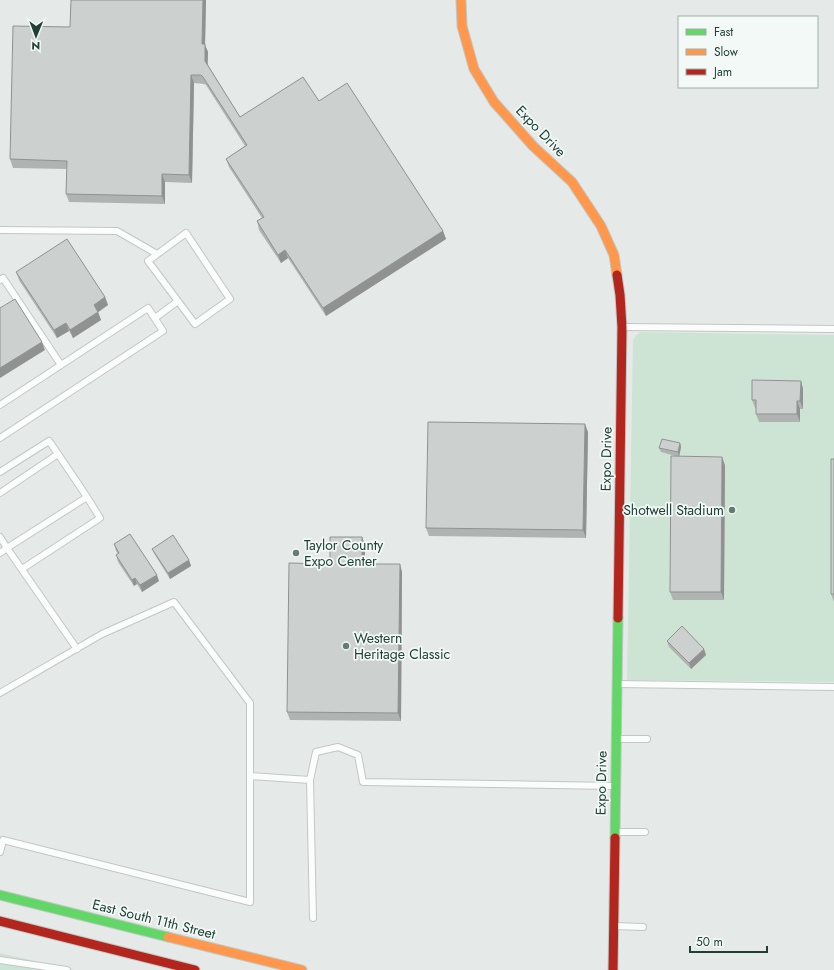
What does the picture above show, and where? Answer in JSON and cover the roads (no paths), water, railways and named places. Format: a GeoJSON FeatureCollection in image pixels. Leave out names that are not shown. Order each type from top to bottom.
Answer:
{"type":"FeatureCollection","features":[{"type":"Feature","properties":{"kind":"street","name":"Expo Drive"},"geometry":{"type":"LineString","coordinates":[[461,0],[462,26],[474,70],[494,102],[533,146],[572,182],[601,226],[614,255],[620,295],[622,327],[613,970]]}},
{"type":"Feature","properties":{"kind":"street","name":"East South 11th Street"},"geometry":{"type":"LineString","coordinates":[[0,895],[302,970]]}},
{"type":"Feature","properties":{"kind":"street"},"geometry":{"type":"LineString","coordinates":[[0,921],[195,970]]}},
{"type":"Feature","properties":{"kind":"lane"},"geometry":{"type":"LineString","coordinates":[[0,230],[117,231],[157,254]]}},
{"type":"Feature","properties":{"kind":"lane"},"geometry":{"type":"LineString","coordinates":[[186,233],[230,299],[195,324],[148,261],[157,254],[186,233]]}},
{"type":"Feature","properties":{"kind":"lane"},"geometry":{"type":"LineString","coordinates":[[0,280],[3,278],[61,365]]}},
{"type":"Feature","properties":{"kind":"lane"},"geometry":{"type":"LineString","coordinates":[[155,318],[178,301]]}},
{"type":"Feature","properties":{"kind":"lane"},"geometry":{"type":"LineString","coordinates":[[0,405],[148,308],[163,331],[0,438]]}},
{"type":"Feature","properties":{"kind":"lane"},"geometry":{"type":"LineString","coordinates":[[622,327],[834,329]]}},
{"type":"Feature","properties":{"kind":"lane"},"geometry":{"type":"LineString","coordinates":[[0,472],[48,441],[88,497],[100,518],[22,569]]}},
{"type":"Feature","properties":{"kind":"lane"},"geometry":{"type":"LineString","coordinates":[[0,493],[58,454]]}},
{"type":"Feature","properties":{"kind":"lane"},"geometry":{"type":"LineString","coordinates":[[0,553],[88,497]]}},
{"type":"Feature","properties":{"kind":"lane"},"geometry":{"type":"LineString","coordinates":[[0,537],[77,649]]}},
{"type":"Feature","properties":{"kind":"lane"},"geometry":{"type":"LineString","coordinates":[[0,693],[102,634],[174,602],[250,703],[250,902],[2,840],[0,852]]}},
{"type":"Feature","properties":{"kind":"lane"},"geometry":{"type":"LineString","coordinates":[[616,684],[834,687]]}},
{"type":"Feature","properties":{"kind":"lane"},"geometry":{"type":"LineString","coordinates":[[616,738],[647,739]]}},
{"type":"Feature","properties":{"kind":"lane"},"geometry":{"type":"LineString","coordinates":[[313,918],[310,780],[316,752],[338,747],[358,755],[363,782],[616,786]]}},
{"type":"Feature","properties":{"kind":"lane"},"geometry":{"type":"LineString","coordinates":[[250,776],[310,780]]}},
{"type":"Feature","properties":{"kind":"lane"},"geometry":{"type":"LineString","coordinates":[[615,832],[645,832]]}},
{"type":"Feature","properties":{"kind":"lane"},"geometry":{"type":"LineString","coordinates":[[614,926],[643,926]]}},
{"type":"Feature","properties":{"kind":"lane"},"geometry":{"type":"LineString","coordinates":[[0,960],[67,970]]}},
{"type":"Feature","properties":{"kind":"place","name":"Shotwell Stadium"},"geometry":{"type":"Point","coordinates":[732,510]}},
{"type":"Feature","properties":{"kind":"place","name":"Taylor County Expo Center"},"geometry":{"type":"Point","coordinates":[296,553]}},
{"type":"Feature","properties":{"kind":"place","name":"Western Heritage Classic"},"geometry":{"type":"Point","coordinates":[346,646]}}]}
